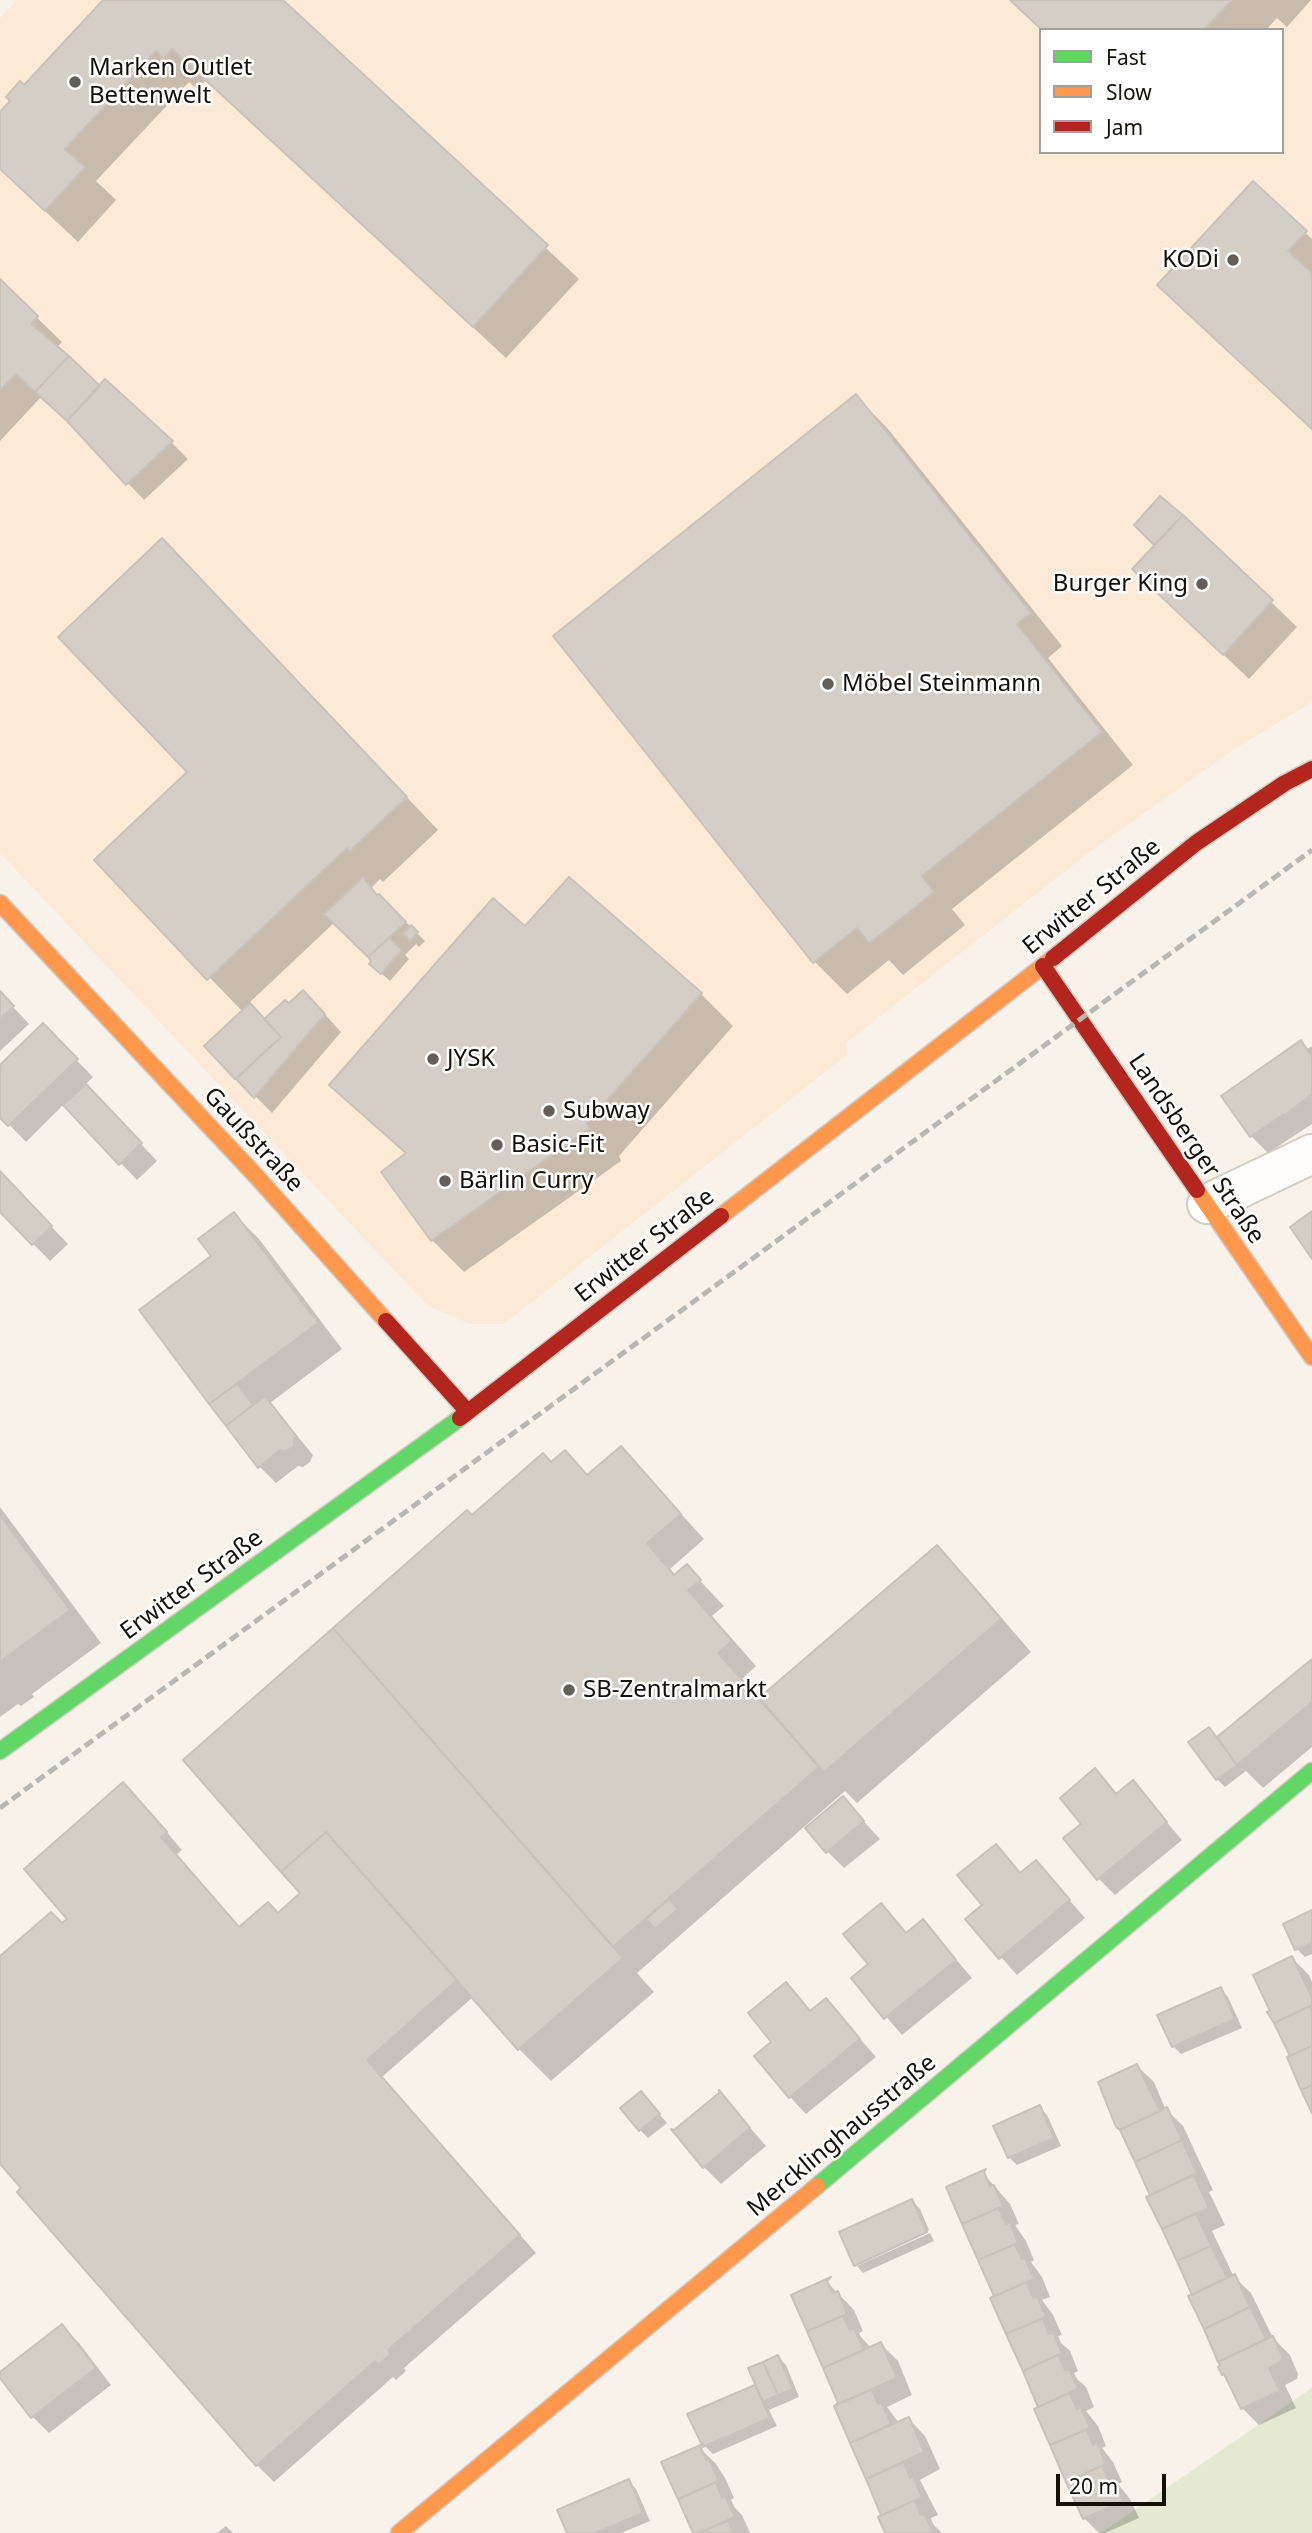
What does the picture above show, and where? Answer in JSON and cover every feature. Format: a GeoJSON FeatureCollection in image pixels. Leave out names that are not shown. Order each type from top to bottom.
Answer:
{"type":"FeatureCollection","features":[{"type":"Feature","properties":{"kind":"street","name":"Erwitter Straße"},"geometry":{"type":"LineString","coordinates":[[0,1751],[468,1412],[1043,966],[1196,843],[1285,783],[1312,769]]}},
{"type":"Feature","properties":{"kind":"street","name":"Gaußstraße"},"geometry":{"type":"LineString","coordinates":[[0,903],[257,1177],[468,1412]]}},
{"type":"Feature","properties":{"kind":"street","name":"Landsberger Straße"},"geometry":{"type":"LineString","coordinates":[[1043,966],[1312,1357]]}},
{"type":"Feature","properties":{"kind":"street"},"geometry":{"type":"LineString","coordinates":[[1207,1204],[1312,1154]]}},
{"type":"Feature","properties":{"kind":"street","name":"Mercklinghausstraße"},"geometry":{"type":"LineString","coordinates":[[399,2533],[1312,1772]]}},
{"type":"Feature","properties":{"kind":"shaded area"},"geometry":{"type":"Polygon","coordinates":[[[17,0],[1312,0],[1312,702],[1233,750],[1091,851],[846,1043],[848,1054],[504,1324],[469,1324],[427,1305],[0,853],[0,18],[17,0]]]}},
{"type":"Feature","properties":{"kind":"green space"},"geometry":{"type":"Polygon","coordinates":[[[1312,2388],[1312,2533],[1101,2533],[1312,2388]]]}},
{"type":"Feature","properties":{"kind":"building"},"geometry":{"type":"Polygon","coordinates":[[[103,0],[283,0],[548,245],[473,327],[172,49],[164,58],[156,51],[65,149],[85,167],[45,211],[0,169],[0,112],[10,101],[6,97],[20,81],[24,85],[103,0]]]}},
{"type":"Feature","properties":{"kind":"building"},"geometry":{"type":"Polygon","coordinates":[[[1010,0],[1232,0],[1206,28],[1040,28],[1010,0]]]}},
{"type":"Feature","properties":{"kind":"building"},"geometry":{"type":"Polygon","coordinates":[[[1253,181],[1307,231],[1288,251],[1312,273],[1312,429],[1157,285],[1253,181]]]}},
{"type":"Feature","properties":{"kind":"building"},"geometry":{"type":"Polygon","coordinates":[[[0,279],[38,316],[31,324],[69,356],[35,392],[16,374],[0,390],[0,279]]]}},
{"type":"Feature","properties":{"kind":"building"},"geometry":{"type":"Polygon","coordinates":[[[69,356],[100,386],[67,421],[35,392],[69,356]]]}},
{"type":"Feature","properties":{"kind":"building"},"geometry":{"type":"Polygon","coordinates":[[[105,379],[173,441],[126,485],[67,421],[105,379]]]}},
{"type":"Feature","properties":{"kind":"building","name":"Möbel Steinmann"},"geometry":{"type":"Polygon","coordinates":[[[856,394],[1031,613],[1017,624],[1102,732],[922,876],[934,892],[903,917],[869,943],[857,928],[813,963],[553,636],[856,394]]]}},
{"type":"Feature","properties":{"kind":"building"},"geometry":{"type":"Polygon","coordinates":[[[1160,496],[1183,515],[1154,545],[1134,525],[1160,496]]]}},
{"type":"Feature","properties":{"kind":"building","name":"Burger King"},"geometry":{"type":"Polygon","coordinates":[[[1183,515],[1273,600],[1223,655],[1132,569],[1183,515]]]}},
{"type":"Feature","properties":{"kind":"building"},"geometry":{"type":"Polygon","coordinates":[[[162,538],[407,797],[350,851],[347,848],[207,980],[94,860],[187,772],[58,637],[162,538]]]}},
{"type":"Feature","properties":{"kind":"building"},"geometry":{"type":"Polygon","coordinates":[[[363,877],[377,895],[406,922],[368,957],[324,914],[363,877]]]}},
{"type":"Feature","properties":{"kind":"building"},"geometry":{"type":"Polygon","coordinates":[[[569,877],[702,993],[587,1123],[590,1128],[431,1241],[381,1172],[406,1153],[329,1085],[493,898],[525,926],[569,877]]]}},
{"type":"Feature","properties":{"kind":"building"},"geometry":{"type":"Polygon","coordinates":[[[411,925],[418,932],[410,941],[403,933],[411,925]]]}},
{"type":"Feature","properties":{"kind":"building"},"geometry":{"type":"Polygon","coordinates":[[[389,938],[402,950],[381,974],[369,964],[371,961],[368,957],[389,938]]]}},
{"type":"Feature","properties":{"kind":"building"},"geometry":{"type":"Polygon","coordinates":[[[303,990],[325,1014],[254,1098],[236,1079],[281,1037],[264,1019],[285,1000],[289,1003],[303,990]]]}},
{"type":"Feature","properties":{"kind":"building"},"geometry":{"type":"Polygon","coordinates":[[[0,991],[14,1006],[0,1019],[0,991]]]}},
{"type":"Feature","properties":{"kind":"building"},"geometry":{"type":"Polygon","coordinates":[[[250,1003],[281,1037],[235,1079],[204,1046],[250,1003]]]}},
{"type":"Feature","properties":{"kind":"building"},"geometry":{"type":"Polygon","coordinates":[[[43,1023],[78,1059],[8,1126],[0,1118],[0,1065],[43,1023]]]}},
{"type":"Feature","properties":{"kind":"building"},"geometry":{"type":"Polygon","coordinates":[[[1301,1040],[1312,1057],[1312,1094],[1250,1137],[1221,1096],[1301,1040]]]}},
{"type":"Feature","properties":{"kind":"building"},"geometry":{"type":"Polygon","coordinates":[[[86,1084],[142,1143],[119,1165],[63,1105],[86,1084]]]}},
{"type":"Feature","properties":{"kind":"building"},"geometry":{"type":"Polygon","coordinates":[[[0,1171],[52,1226],[32,1245],[0,1212],[0,1171]]]}},
{"type":"Feature","properties":{"kind":"building"},"geometry":{"type":"Polygon","coordinates":[[[1312,1211],[1312,1259],[1290,1227],[1312,1211]]]}},
{"type":"Feature","properties":{"kind":"building"},"geometry":{"type":"Polygon","coordinates":[[[234,1212],[318,1323],[209,1404],[139,1310],[211,1256],[198,1239],[234,1212]]]}},
{"type":"Feature","properties":{"kind":"building"},"geometry":{"type":"Polygon","coordinates":[[[237,1384],[253,1405],[226,1426],[209,1404],[237,1384]]]}},
{"type":"Feature","properties":{"kind":"building"},"geometry":{"type":"Polygon","coordinates":[[[265,1396],[297,1437],[294,1439],[294,1446],[286,1451],[280,1450],[258,1468],[226,1426],[265,1396]]]}},
{"type":"Feature","properties":{"kind":"building","name":"SB-Zentralmarkt"},"geometry":{"type":"Polygon","coordinates":[[[621,1446],[681,1514],[647,1543],[674,1575],[687,1564],[701,1580],[688,1590],[732,1641],[718,1653],[819,1767],[613,1947],[333,1628],[467,1510],[472,1515],[543,1453],[551,1462],[565,1450],[587,1475],[621,1446]]]}},
{"type":"Feature","properties":{"kind":"building"},"geometry":{"type":"Polygon","coordinates":[[[0,1515],[70,1610],[1,1661],[3,1664],[0,1666],[0,1515]]]}},
{"type":"Feature","properties":{"kind":"building"},"geometry":{"type":"Polygon","coordinates":[[[937,1545],[1001,1619],[824,1772],[759,1698],[937,1545]]]}},
{"type":"Feature","properties":{"kind":"building"},"geometry":{"type":"Polygon","coordinates":[[[333,1628],[623,1958],[518,2050],[326,1832],[281,1872],[183,1760],[333,1628]]]}},
{"type":"Feature","properties":{"kind":"building"},"geometry":{"type":"Polygon","coordinates":[[[1312,1659],[1312,1702],[1237,1765],[1217,1737],[1312,1659]]]}},
{"type":"Feature","properties":{"kind":"building"},"geometry":{"type":"Polygon","coordinates":[[[1209,1727],[1237,1765],[1216,1780],[1188,1742],[1209,1727]]]}},
{"type":"Feature","properties":{"kind":"building"},"geometry":{"type":"Polygon","coordinates":[[[1095,1768],[1116,1794],[1133,1780],[1167,1822],[1097,1880],[1063,1838],[1081,1824],[1060,1798],[1095,1768]]]}},
{"type":"Feature","properties":{"kind":"building"},"geometry":{"type":"Polygon","coordinates":[[[123,1782],[167,1832],[161,1837],[239,1927],[268,1902],[278,1913],[300,1893],[281,1872],[326,1832],[457,1980],[367,2060],[520,2235],[388,2350],[391,2354],[378,2365],[375,2361],[256,2466],[17,2192],[21,2188],[0,2164],[0,1956],[51,1912],[62,1923],[67,1919],[24,1869],[123,1782]]]}},
{"type":"Feature","properties":{"kind":"building"},"geometry":{"type":"Polygon","coordinates":[[[843,1796],[864,1821],[826,1853],[805,1828],[843,1796]]]}},
{"type":"Feature","properties":{"kind":"building"},"geometry":{"type":"Polygon","coordinates":[[[996,1844],[1020,1873],[1036,1860],[1070,1900],[999,1959],[965,1919],[982,1905],[957,1875],[996,1844]]]}},
{"type":"Feature","properties":{"kind":"building"},"geometry":{"type":"Polygon","coordinates":[[[669,1899],[678,1909],[655,1929],[646,1919],[669,1899]]]}},
{"type":"Feature","properties":{"kind":"building"},"geometry":{"type":"Polygon","coordinates":[[[881,1903],[906,1933],[923,1919],[956,1960],[884,2019],[851,1978],[868,1964],[843,1934],[881,1903]]]}},
{"type":"Feature","properties":{"kind":"building"},"geometry":{"type":"Polygon","coordinates":[[[1312,1910],[1312,1943],[1295,1950],[1283,1924],[1312,1910]]]}},
{"type":"Feature","properties":{"kind":"building"},"geometry":{"type":"Polygon","coordinates":[[[1292,1956],[1312,1998],[1312,2005],[1274,2023],[1253,1975],[1292,1956]]]}},
{"type":"Feature","properties":{"kind":"building"},"geometry":{"type":"Polygon","coordinates":[[[786,1982],[810,2011],[826,1998],[860,2039],[789,2098],[754,2056],[771,2042],[748,2013],[786,1982]]]}},
{"type":"Feature","properties":{"kind":"building"},"geometry":{"type":"Polygon","coordinates":[[[1221,1987],[1235,2019],[1172,2047],[1157,2015],[1221,1987]]]}},
{"type":"Feature","properties":{"kind":"building"},"geometry":{"type":"Polygon","coordinates":[[[1310,2006],[1312,2046],[1290,2056],[1274,2023],[1310,2006]]]}},
{"type":"Feature","properties":{"kind":"building"},"geometry":{"type":"Polygon","coordinates":[[[1312,2046],[1312,2085],[1301,2090],[1287,2057],[1312,2046]]]}},
{"type":"Feature","properties":{"kind":"building"},"geometry":{"type":"Polygon","coordinates":[[[1137,2064],[1160,2111],[1120,2130],[1116,2127],[1098,2082],[1137,2064]]]}},
{"type":"Feature","properties":{"kind":"building"},"geometry":{"type":"Polygon","coordinates":[[[1312,2085],[1312,2113],[1301,2090],[1312,2085]]]}},
{"type":"Feature","properties":{"kind":"building"},"geometry":{"type":"Polygon","coordinates":[[[719,2090],[750,2128],[703,2168],[671,2129],[674,2130],[719,2093],[719,2090]]]}},
{"type":"Feature","properties":{"kind":"building"},"geometry":{"type":"Polygon","coordinates":[[[641,2091],[660,2114],[639,2131],[620,2108],[641,2091]]]}},
{"type":"Feature","properties":{"kind":"building"},"geometry":{"type":"Polygon","coordinates":[[[1040,2105],[1054,2138],[1008,2158],[993,2126],[1040,2105]]]}},
{"type":"Feature","properties":{"kind":"building"},"geometry":{"type":"Polygon","coordinates":[[[1167,2107],[1182,2140],[1135,2162],[1120,2130],[1167,2107]]]}},
{"type":"Feature","properties":{"kind":"building"},"geometry":{"type":"Polygon","coordinates":[[[1182,2140],[1197,2173],[1150,2195],[1135,2162],[1182,2140]]]}},
{"type":"Feature","properties":{"kind":"building"},"geometry":{"type":"Polygon","coordinates":[[[986,2169],[984,2172],[990,2186],[994,2185],[1003,2206],[962,2224],[946,2187],[986,2169]]]}},
{"type":"Feature","properties":{"kind":"building"},"geometry":{"type":"Polygon","coordinates":[[[1194,2175],[1209,2208],[1162,2229],[1146,2197],[1194,2175]]]}},
{"type":"Feature","properties":{"kind":"building"},"geometry":{"type":"Polygon","coordinates":[[[912,2199],[927,2232],[854,2266],[839,2232],[912,2199]]]}},
{"type":"Feature","properties":{"kind":"building"},"geometry":{"type":"Polygon","coordinates":[[[1003,2206],[999,2209],[1006,2224],[1010,2222],[1018,2243],[978,2260],[962,2224],[1003,2206]]]}},
{"type":"Feature","properties":{"kind":"building"},"geometry":{"type":"Polygon","coordinates":[[[1196,2213],[1211,2246],[1177,2261],[1162,2229],[1196,2213]]]}},
{"type":"Feature","properties":{"kind":"building"},"geometry":{"type":"Polygon","coordinates":[[[1018,2243],[1015,2245],[1022,2259],[1025,2258],[1034,2279],[990,2298],[994,2296],[978,2260],[1018,2243]]]}},
{"type":"Feature","properties":{"kind":"building"},"geometry":{"type":"Polygon","coordinates":[[[1211,2246],[1227,2278],[1192,2295],[1177,2261],[1211,2246]]]}},
{"type":"Feature","properties":{"kind":"building"},"geometry":{"type":"Polygon","coordinates":[[[1235,2274],[1250,2307],[1204,2329],[1188,2296],[1235,2274]]]}},
{"type":"Feature","properties":{"kind":"building"},"geometry":{"type":"Polygon","coordinates":[[[831,2277],[827,2281],[833,2293],[838,2291],[847,2314],[807,2331],[791,2295],[831,2277]]]}},
{"type":"Feature","properties":{"kind":"building"},"geometry":{"type":"Polygon","coordinates":[[[1034,2279],[1027,2283],[1033,2298],[1037,2296],[1046,2317],[1006,2334],[990,2298],[1034,2279]]]}},
{"type":"Feature","properties":{"kind":"building"},"geometry":{"type":"Polygon","coordinates":[[[1250,2307],[1266,2339],[1218,2362],[1204,2329],[1250,2307]]]}},
{"type":"Feature","properties":{"kind":"building"},"geometry":{"type":"Polygon","coordinates":[[[847,2314],[843,2316],[850,2330],[854,2328],[864,2350],[823,2368],[807,2331],[847,2314]]]}},
{"type":"Feature","properties":{"kind":"building"},"geometry":{"type":"Polygon","coordinates":[[[1046,2317],[1043,2319],[1049,2334],[1053,2332],[1062,2353],[1023,2371],[1006,2334],[1046,2317]]]}},
{"type":"Feature","properties":{"kind":"building"},"geometry":{"type":"Polygon","coordinates":[[[62,2324],[96,2368],[31,2418],[0,2378],[0,2372],[62,2324]]]}},
{"type":"Feature","properties":{"kind":"building"},"geometry":{"type":"Polygon","coordinates":[[[1273,2336],[1282,2356],[1281,2362],[1269,2368],[1280,2391],[1241,2409],[1218,2367],[1218,2362],[1273,2336]]]}},
{"type":"Feature","properties":{"kind":"building"},"geometry":{"type":"Polygon","coordinates":[[[881,2342],[897,2378],[834,2406],[838,2403],[823,2368],[881,2342]]]}},
{"type":"Feature","properties":{"kind":"building"},"geometry":{"type":"Polygon","coordinates":[[[1062,2353],[1059,2356],[1065,2370],[1069,2369],[1078,2389],[1038,2407],[1023,2371],[1062,2353]]]}},
{"type":"Feature","properties":{"kind":"building"},"geometry":{"type":"Polygon","coordinates":[[[778,2355],[793,2389],[778,2395],[763,2362],[778,2355]]]}},
{"type":"Feature","properties":{"kind":"building"},"geometry":{"type":"Polygon","coordinates":[[[763,2362],[778,2395],[763,2402],[748,2368],[763,2362]]]}},
{"type":"Feature","properties":{"kind":"building"},"geometry":{"type":"Polygon","coordinates":[[[755,2385],[770,2418],[703,2447],[687,2414],[755,2385]]]}},
{"type":"Feature","properties":{"kind":"building"},"geometry":{"type":"Polygon","coordinates":[[[880,2386],[872,2390],[891,2424],[850,2443],[834,2406],[880,2386]]]}},
{"type":"Feature","properties":{"kind":"building"},"geometry":{"type":"Polygon","coordinates":[[[1078,2389],[1070,2394],[1077,2409],[1081,2407],[1090,2428],[1050,2445],[1034,2409],[1078,2389]]]}},
{"type":"Feature","properties":{"kind":"building"},"geometry":{"type":"Polygon","coordinates":[[[909,2417],[924,2452],[866,2479],[850,2443],[909,2417]]]}},
{"type":"Feature","properties":{"kind":"building"},"geometry":{"type":"Polygon","coordinates":[[[1090,2428],[1087,2431],[1093,2445],[1097,2443],[1106,2464],[1066,2482],[1050,2445],[1090,2428]]]}},
{"type":"Feature","properties":{"kind":"building"},"geometry":{"type":"Polygon","coordinates":[[[703,2444],[700,2446],[706,2460],[709,2459],[719,2481],[678,2499],[661,2462],[703,2444]]]}},
{"type":"Feature","properties":{"kind":"building"},"geometry":{"type":"Polygon","coordinates":[[[907,2461],[904,2463],[910,2478],[913,2476],[922,2497],[878,2517],[881,2515],[866,2479],[907,2461]]]}},
{"type":"Feature","properties":{"kind":"building"},"geometry":{"type":"Polygon","coordinates":[[[1106,2464],[1103,2467],[1109,2482],[1113,2480],[1123,2501],[1083,2519],[1066,2482],[1106,2464]]]}},
{"type":"Feature","properties":{"kind":"building"},"geometry":{"type":"Polygon","coordinates":[[[629,2479],[643,2513],[596,2533],[567,2533],[557,2510],[629,2479]]]}},
{"type":"Feature","properties":{"kind":"building"},"geometry":{"type":"Polygon","coordinates":[[[719,2481],[716,2483],[722,2498],[725,2496],[735,2517],[693,2533],[678,2499],[719,2481]]]}},
{"type":"Feature","properties":{"kind":"building"},"geometry":{"type":"Polygon","coordinates":[[[922,2497],[915,2501],[921,2515],[925,2514],[933,2533],[885,2533],[878,2517],[922,2497]]]}},
{"type":"Feature","properties":{"kind":"building"},"geometry":{"type":"Polygon","coordinates":[[[735,2518],[728,2521],[733,2533],[698,2533],[735,2518]]]}},
{"type":"Feature","properties":{"kind":"railway"},"geometry":{"type":"LineString","coordinates":[[0,1808],[1312,850]]}},
{"type":"Feature","properties":{"kind":"traffic: fast"},"geometry":{"type":"LineString","coordinates":[[0,1751],[460,1418]]}},
{"type":"Feature","properties":{"kind":"traffic: fast"},"geometry":{"type":"LineString","coordinates":[[817,2186],[1312,1771]]}},
{"type":"Feature","properties":{"kind":"traffic: slow"},"geometry":{"type":"LineString","coordinates":[[0,903],[257,1177],[386,1321]]}},
{"type":"Feature","properties":{"kind":"traffic: slow"},"geometry":{"type":"LineString","coordinates":[[721,1216],[1053,958]]}},
{"type":"Feature","properties":{"kind":"traffic: slow"},"geometry":{"type":"LineString","coordinates":[[1197,1190],[1312,1357]]}},
{"type":"Feature","properties":{"kind":"traffic: slow"},"geometry":{"type":"LineString","coordinates":[[399,2533],[817,2186]]}},
{"type":"Feature","properties":{"kind":"traffic: jam"},"geometry":{"type":"LineString","coordinates":[[1053,958],[1196,843],[1285,783],[1312,769]]}},
{"type":"Feature","properties":{"kind":"traffic: jam"},"geometry":{"type":"LineString","coordinates":[[1043,966],[1197,1190]]}},
{"type":"Feature","properties":{"kind":"traffic: jam"},"geometry":{"type":"LineString","coordinates":[[460,1418],[721,1216]]}},
{"type":"Feature","properties":{"kind":"traffic: jam"},"geometry":{"type":"LineString","coordinates":[[386,1321],[468,1412]]}},
{"type":"Feature","properties":{"kind":"place","name":"Marken Outlet Bettenwelt"},"geometry":{"type":"Point","coordinates":[75,82]}},
{"type":"Feature","properties":{"kind":"place","name":"KODi"},"geometry":{"type":"Point","coordinates":[1233,260]}},
{"type":"Feature","properties":{"kind":"place","name":"Burger King"},"geometry":{"type":"Point","coordinates":[1202,584]}},
{"type":"Feature","properties":{"kind":"place","name":"Möbel Steinmann"},"geometry":{"type":"Point","coordinates":[828,684]}},
{"type":"Feature","properties":{"kind":"place","name":"JYSK"},"geometry":{"type":"Point","coordinates":[433,1059]}},
{"type":"Feature","properties":{"kind":"place","name":"Subway"},"geometry":{"type":"Point","coordinates":[549,1111]}},
{"type":"Feature","properties":{"kind":"place","name":"Basic-Fit"},"geometry":{"type":"Point","coordinates":[497,1145]}},
{"type":"Feature","properties":{"kind":"place","name":"Bärlin Curry"},"geometry":{"type":"Point","coordinates":[445,1181]}},
{"type":"Feature","properties":{"kind":"place","name":"SB-Zentralmarkt"},"geometry":{"type":"Point","coordinates":[569,1690]}}]}
